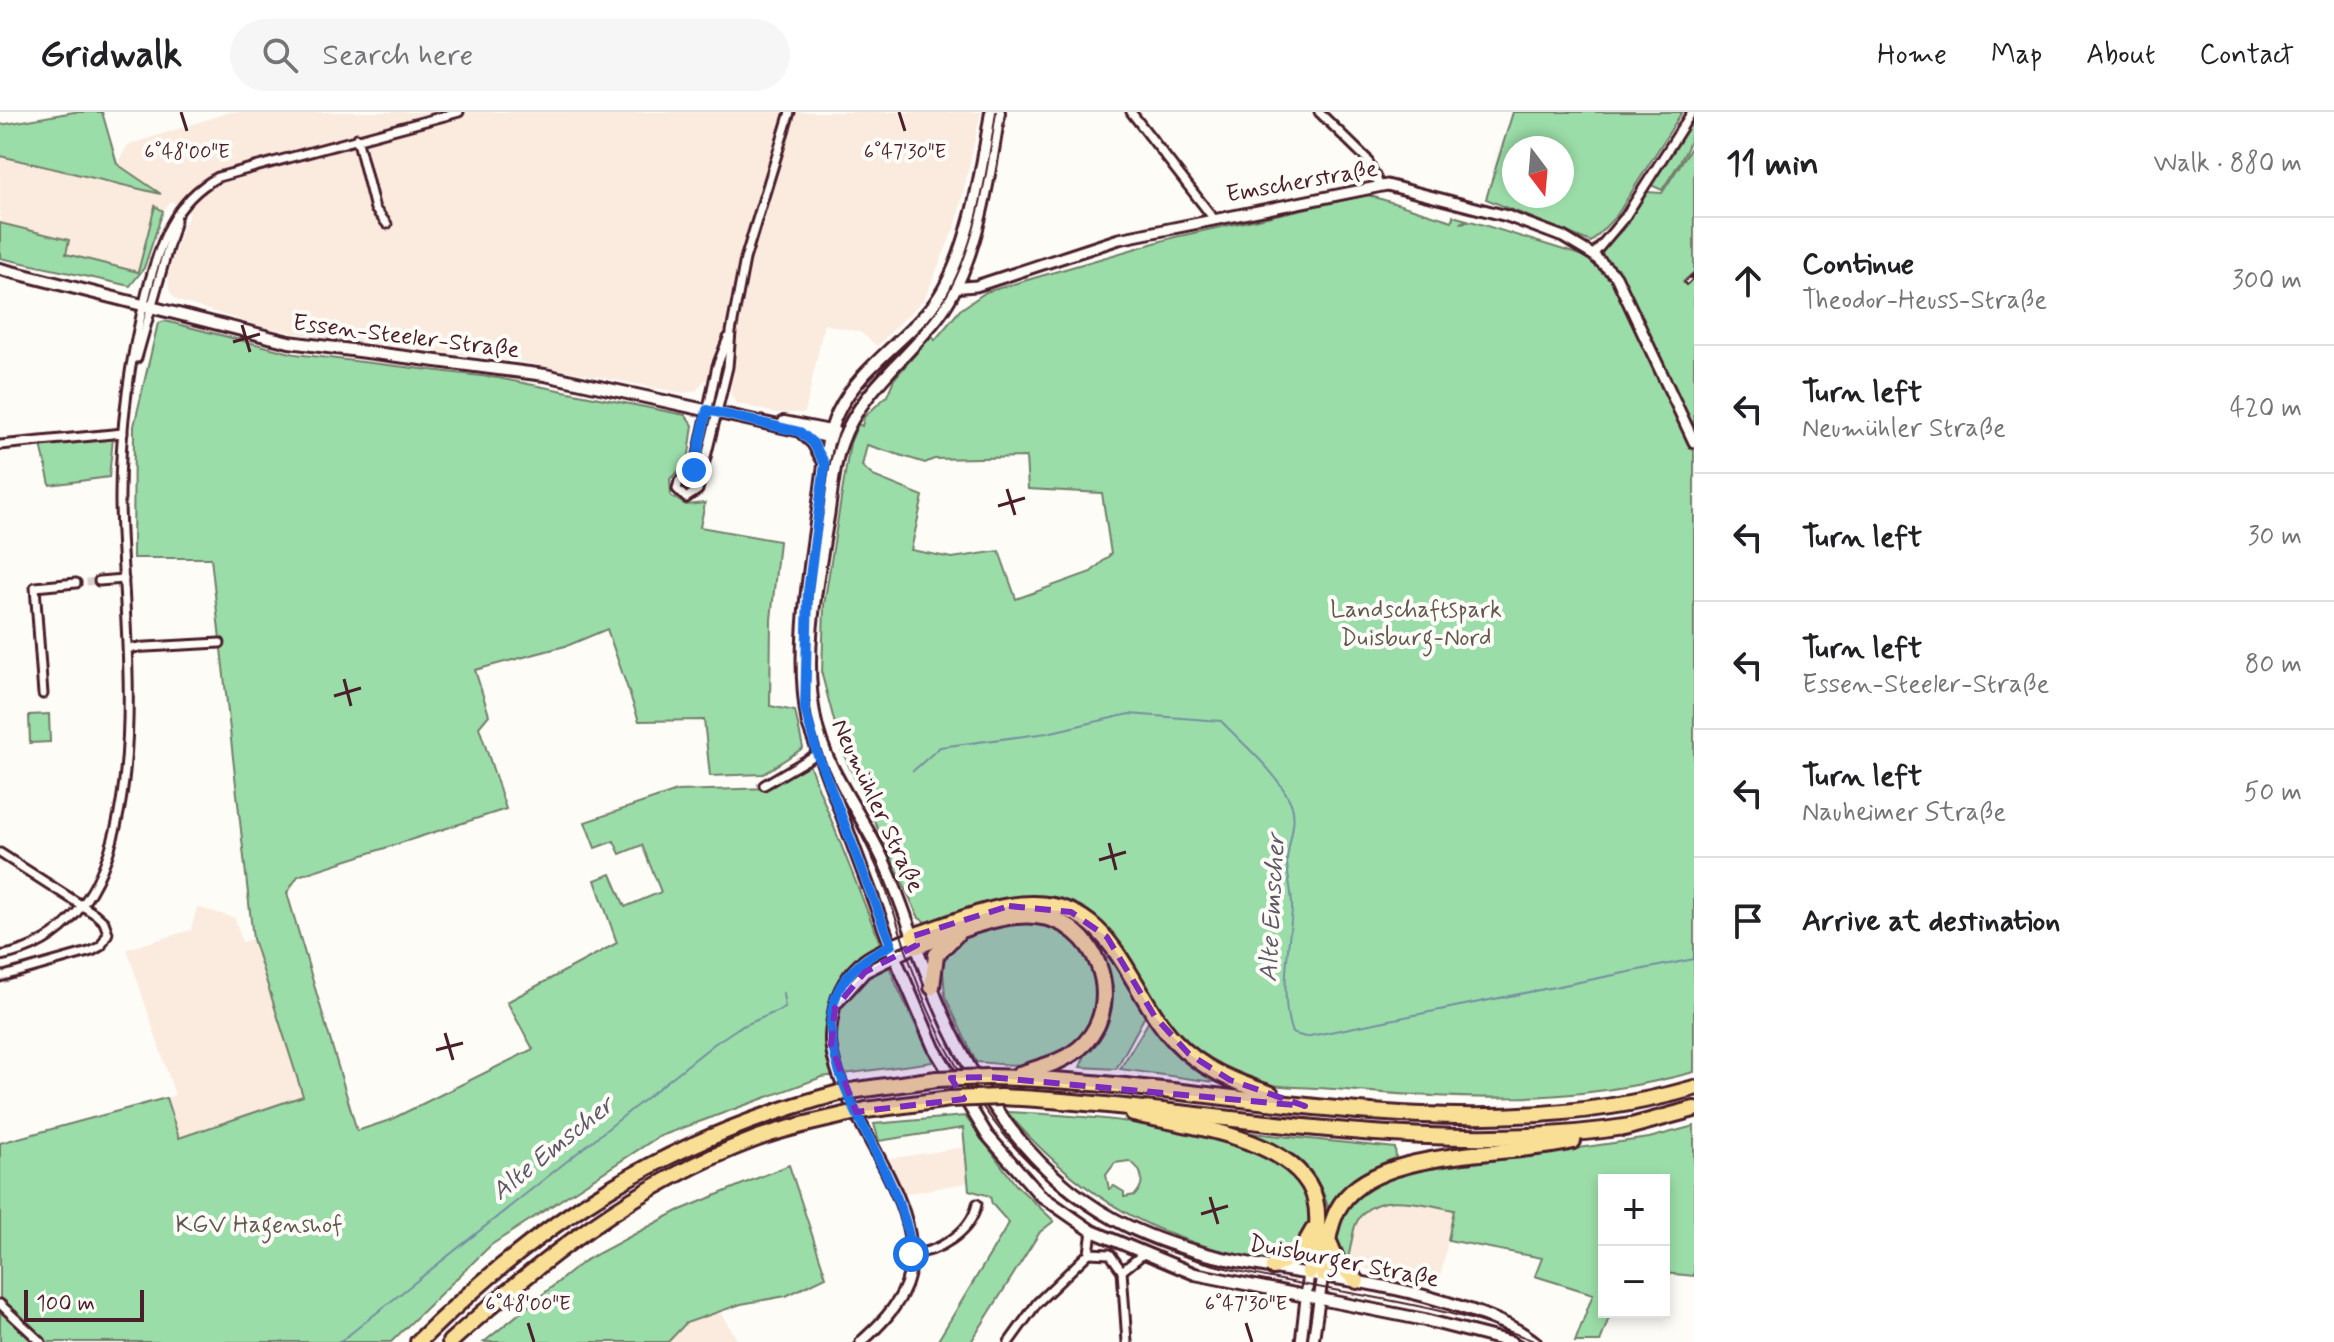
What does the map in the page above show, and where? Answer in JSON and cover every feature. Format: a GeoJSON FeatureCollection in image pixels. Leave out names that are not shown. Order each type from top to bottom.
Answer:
{"type":"FeatureCollection","features":[{"type":"Feature","properties":{"kind":"highway"},"geometry":{"type":"LineString","coordinates":[[915,941],[1009,906],[1033,904],[1071,912],[1107,937],[1162,1027],[1189,1054],[1230,1080],[1305,1106]]}},
{"type":"Feature","properties":{"kind":"highway"},"geometry":{"type":"LineString","coordinates":[[915,941],[1016,917],[1037,916],[1056,921],[1085,941],[1103,974],[1103,1008],[1085,1043],[1053,1064],[1007,1077]]}},
{"type":"Feature","properties":{"kind":"highway"},"geometry":{"type":"LineString","coordinates":[[932,987],[936,955],[959,932]]}},
{"type":"Feature","properties":{"kind":"highway"},"geometry":{"type":"LineString","coordinates":[[418,1342],[503,1265],[608,1188],[718,1131],[839,1093],[937,1079],[1007,1077],[1126,1084],[1305,1106],[1436,1117],[1538,1116],[1617,1107],[1694,1088]]}},
{"type":"Feature","properties":{"kind":"highway"},"geometry":{"type":"LineString","coordinates":[[450,1342],[567,1242],[652,1186],[755,1139],[866,1110],[950,1099],[1001,1097],[1062,1100],[1431,1138],[1522,1138],[1631,1126]]}},
{"type":"Feature","properties":{"kind":"highway"},"geometry":{"type":"LineString","coordinates":[[1114,1107],[1217,1132],[1275,1154],[1304,1176],[1315,1199],[1316,1273]]}},
{"type":"Feature","properties":{"kind":"highway"},"geometry":{"type":"LineString","coordinates":[[1316,1273],[1339,1206],[1350,1192],[1386,1171],[1548,1147],[1694,1109]]}},
{"type":"Feature","properties":{"kind":"highway"},"geometry":{"type":"LineString","coordinates":[[1273,1267],[1301,1251],[1317,1223]]}},
{"type":"Feature","properties":{"kind":"highway"},"geometry":{"type":"LineString","coordinates":[[1329,1238],[1338,1263],[1357,1281]]}},
{"type":"Feature","properties":{"kind":"main road","name":"Neumühler Straße"},"geometry":{"type":"LineString","coordinates":[[991,112],[983,164],[950,288],[860,380],[839,409],[830,434],[814,538],[804,647],[805,709],[893,950],[934,1048],[987,1135],[1014,1167]]}},
{"type":"Feature","properties":{"kind":"main road","name":"Neumühler Straße"},"geometry":{"type":"LineString","coordinates":[[999,112],[991,167],[950,288],[926,332],[864,404],[843,437],[815,593],[811,648],[813,708],[821,752],[885,863],[957,1044],[1002,1121],[1025,1149]]}},
{"type":"Feature","properties":{"kind":"main road","name":"Essen-Steeler-Straße"},"geometry":{"type":"LineString","coordinates":[[0,269],[320,348],[545,375],[763,423],[843,437]]}},
{"type":"Feature","properties":{"kind":"main road"},"geometry":{"type":"LineString","coordinates":[[825,464],[802,428],[831,416],[839,409]]}},
{"type":"Feature","properties":{"kind":"main road","name":"Duisburger Straße"},"geometry":{"type":"LineString","coordinates":[[1025,1149],[1081,1197],[1141,1233],[1197,1252],[1357,1281],[1471,1311],[1535,1342]]}},
{"type":"Feature","properties":{"kind":"main road","name":"Duisburger Straße"},"geometry":{"type":"LineString","coordinates":[[1014,1167],[1057,1209],[1092,1231],[1142,1255],[1195,1274],[1305,1299],[1425,1320],[1511,1342]]}},
{"type":"Feature","properties":{"kind":"street"},"geometry":{"type":"LineString","coordinates":[[0,956],[27,948],[48,936],[82,906],[102,872],[122,796],[129,729],[120,511],[123,433],[132,374],[149,305],[178,214],[194,192],[218,177],[459,112]]}},
{"type":"Feature","properties":{"kind":"street"},"geometry":{"type":"LineString","coordinates":[[712,412],[699,483],[693,495],[680,495],[677,489],[679,481],[691,474],[696,464],[712,412],[728,367],[731,332],[745,259],[790,112]]}},
{"type":"Feature","properties":{"kind":"street"},"geometry":{"type":"LineString","coordinates":[[1131,112],[1214,219]]}},
{"type":"Feature","properties":{"kind":"street"},"geometry":{"type":"LineString","coordinates":[[1319,112],[1367,159],[1379,184]]}},
{"type":"Feature","properties":{"kind":"street"},"geometry":{"type":"LineString","coordinates":[[1593,255],[1625,217],[1692,112]]}},
{"type":"Feature","properties":{"kind":"street"},"geometry":{"type":"LineString","coordinates":[[357,138],[375,209],[387,224]]}},
{"type":"Feature","properties":{"kind":"street","name":"Emscherstraße"},"geometry":{"type":"LineString","coordinates":[[950,288],[1119,239],[1379,184],[1507,216],[1563,237],[1593,255],[1616,276],[1694,442]]}},
{"type":"Feature","properties":{"kind":"street"},"geometry":{"type":"LineString","coordinates":[[0,445],[123,433]]}},
{"type":"Feature","properties":{"kind":"street"},"geometry":{"type":"LineString","coordinates":[[691,474],[699,483]]}},
{"type":"Feature","properties":{"kind":"street"},"geometry":{"type":"LineString","coordinates":[[99,581],[124,579]]}},
{"type":"Feature","properties":{"kind":"street"},"geometry":{"type":"LineString","coordinates":[[43,694],[35,587],[76,583]]}},
{"type":"Feature","properties":{"kind":"street"},"geometry":{"type":"LineString","coordinates":[[128,648],[220,643]]}},
{"type":"Feature","properties":{"kind":"street"},"geometry":{"type":"LineString","coordinates":[[764,785],[821,752]]}},
{"type":"Feature","properties":{"kind":"street"},"geometry":{"type":"LineString","coordinates":[[0,853],[82,906],[106,926],[107,939],[101,946],[0,977]]}},
{"type":"Feature","properties":{"kind":"street"},"geometry":{"type":"LineString","coordinates":[[861,1342],[899,1299],[906,1285],[911,1254],[909,1232],[833,1057],[830,1034],[839,990],[862,961],[915,941]]}},
{"type":"Feature","properties":{"kind":"street"},"geometry":{"type":"LineString","coordinates":[[911,1254],[926,1253],[946,1244],[972,1216],[977,1204]]}},
{"type":"Feature","properties":{"kind":"street"},"geometry":{"type":"LineString","coordinates":[[1009,1342],[1030,1311],[1089,1253],[1092,1231]]}},
{"type":"Feature","properties":{"kind":"street"},"geometry":{"type":"LineString","coordinates":[[1089,1253],[1110,1254],[1122,1271],[1127,1342]]}},
{"type":"Feature","properties":{"kind":"street"},"geometry":{"type":"LineString","coordinates":[[1122,1271],[1142,1255]]}},
{"type":"Feature","properties":{"kind":"street"},"geometry":{"type":"LineString","coordinates":[[1301,1342],[1305,1299],[1316,1273]]}},
{"type":"Feature","properties":{"kind":"street"},"geometry":{"type":"LineString","coordinates":[[1313,1342],[1318,1301],[1316,1273]]}},
{"type":"Feature","properties":{"kind":"street"},"geometry":{"type":"LineString","coordinates":[[0,1304],[41,1342]]}},
{"type":"Feature","properties":{"kind":"highlighted area"},"geometry":{"type":"Polygon","coordinates":[[[1009,906],[1071,912],[1107,937],[1155,1017],[1189,1054],[1230,1080],[1305,1106],[988,1077],[951,1078],[964,1099],[856,1112],[831,1045],[835,1008],[865,972],[917,945],[913,936],[1009,906]]]}},
{"type":"Feature","properties":{"kind":"shaded area"},"geometry":{"type":"Polygon","coordinates":[[[230,112],[981,112],[957,221],[925,298],[877,346],[860,332],[824,324],[805,413],[775,413],[736,403],[731,395],[731,384],[705,380],[696,391],[682,393],[506,359],[344,342],[262,327],[176,300],[169,290],[168,274],[190,213],[171,201],[163,211],[155,206],[139,272],[66,253],[68,240],[0,223],[0,156],[156,192],[117,164],[128,145],[230,112]]]}},
{"type":"Feature","properties":{"kind":"shaded area"},"geometry":{"type":"Polygon","coordinates":[[[197,907],[235,918],[242,942],[253,939],[303,1096],[179,1138],[166,1098],[175,1095],[127,949],[191,930],[197,907]]]}},
{"type":"Feature","properties":{"kind":"shaded area"},"geometry":{"type":"Polygon","coordinates":[[[966,1147],[971,1182],[903,1194],[887,1159],[966,1147]]]}},
{"type":"Feature","properties":{"kind":"shaded area"},"geometry":{"type":"Polygon","coordinates":[[[1401,1200],[1454,1210],[1438,1289],[1370,1271],[1348,1258],[1356,1223],[1372,1207],[1401,1200]]]}},
{"type":"Feature","properties":{"kind":"shaded area"},"geometry":{"type":"Polygon","coordinates":[[[719,1311],[739,1342],[668,1342],[686,1323],[719,1311]]]}},
{"type":"Feature","properties":{"kind":"green space"},"geometry":{"type":"Polygon","coordinates":[[[74,112],[102,112],[117,164],[161,194],[0,156],[0,125],[74,112]]]}},
{"type":"Feature","properties":{"kind":"green space"},"geometry":{"type":"Polygon","coordinates":[[[1513,112],[1682,112],[1617,215],[1591,242],[1508,208],[1574,208],[1574,136],[1506,136],[1513,112]]]}},
{"type":"Feature","properties":{"kind":"green space"},"geometry":{"type":"Polygon","coordinates":[[[1694,115],[1691,137],[1679,163],[1662,190],[1651,185],[1694,115]]]}},
{"type":"Feature","properties":{"kind":"green space","name":"Landschaftspark Duisburg-Nord"},"geometry":{"type":"Polygon","coordinates":[[[1694,143],[1694,272],[1683,282],[1686,285],[1694,277],[1694,1072],[1603,1091],[1515,1097],[1427,1096],[1257,1083],[1223,1070],[1181,1038],[1156,1007],[1117,941],[1091,916],[1063,907],[929,924],[919,918],[842,751],[822,675],[824,605],[850,443],[858,424],[862,426],[864,417],[887,396],[894,379],[932,335],[935,340],[960,310],[986,292],[1175,237],[1368,195],[1452,221],[1453,216],[1467,220],[1460,223],[1471,221],[1593,259],[1629,223],[1627,220],[1647,192],[1662,193],[1694,143]],[[867,445],[862,466],[873,476],[923,496],[911,550],[952,558],[999,551],[1016,599],[1091,572],[1111,554],[1102,493],[1028,489],[1026,457],[934,459],[925,463],[867,445]]]}},
{"type":"Feature","properties":{"kind":"green space"},"geometry":{"type":"Polygon","coordinates":[[[1502,147],[1502,206],[1486,199],[1502,147]]]}},
{"type":"Feature","properties":{"kind":"green space"},"geometry":{"type":"Polygon","coordinates":[[[155,206],[163,211],[144,268],[130,286],[0,258],[0,223],[69,240],[66,254],[138,272],[155,206]]]}},
{"type":"Feature","properties":{"kind":"green space","name":"KGV Hagenshof"},"geometry":{"type":"Polygon","coordinates":[[[165,321],[295,354],[498,378],[685,415],[693,425],[688,462],[670,479],[671,496],[686,505],[705,503],[700,527],[779,541],[771,620],[770,706],[795,711],[803,748],[763,774],[710,776],[704,720],[639,721],[607,629],[569,645],[475,670],[489,715],[479,727],[506,809],[298,876],[287,893],[357,1131],[390,1120],[533,1049],[507,1002],[617,943],[595,880],[611,874],[625,907],[661,892],[642,845],[620,854],[614,841],[595,848],[585,822],[677,791],[770,788],[809,764],[897,986],[933,1062],[822,1077],[658,1137],[491,1245],[391,1342],[0,1342],[0,1143],[166,1098],[179,1138],[303,1096],[253,939],[211,558],[133,558],[134,426],[158,323],[165,321]]]}},
{"type":"Feature","properties":{"kind":"green space"},"geometry":{"type":"Polygon","coordinates":[[[113,438],[109,477],[50,485],[41,444],[113,438]]]}},
{"type":"Feature","properties":{"kind":"green space"},"geometry":{"type":"Polygon","coordinates":[[[49,714],[50,742],[30,743],[29,715],[49,714]]]}},
{"type":"Feature","properties":{"kind":"green space"},"geometry":{"type":"Polygon","coordinates":[[[1017,922],[1047,926],[1071,939],[1088,958],[1096,980],[1097,1004],[1089,1026],[1071,1046],[1044,1061],[1019,1065],[976,1062],[945,996],[942,957],[960,939],[1017,922]]]}},
{"type":"Feature","properties":{"kind":"green space"},"geometry":{"type":"Polygon","coordinates":[[[1114,955],[1145,1016],[1116,1069],[1080,1067],[1108,1003],[1108,976],[1103,959],[1114,955]]]}},
{"type":"Feature","properties":{"kind":"green space"},"geometry":{"type":"Polygon","coordinates":[[[1149,1021],[1166,1041],[1215,1079],[1213,1082],[1120,1069],[1149,1021]]]}},
{"type":"Feature","properties":{"kind":"green space"},"geometry":{"type":"Polygon","coordinates":[[[1007,1112],[1138,1123],[1244,1147],[1284,1167],[1308,1194],[1309,1229],[1296,1249],[1276,1261],[1252,1259],[1195,1243],[1134,1217],[1106,1200],[1053,1160],[1007,1112]],[[1129,1161],[1115,1163],[1106,1175],[1109,1189],[1114,1186],[1124,1192],[1124,1197],[1135,1195],[1142,1181],[1134,1164],[1129,1161]]]}},
{"type":"Feature","properties":{"kind":"green space"},"geometry":{"type":"Polygon","coordinates":[[[965,1116],[1016,1185],[1054,1221],[1040,1232],[971,1342],[937,1342],[1009,1223],[992,1204],[990,1196],[969,1190],[963,1128],[879,1141],[874,1124],[965,1116]]]}},
{"type":"Feature","properties":{"kind":"green space"},"geometry":{"type":"Polygon","coordinates":[[[1694,1126],[1694,1276],[1670,1274],[1670,1174],[1598,1174],[1598,1318],[1609,1318],[1600,1342],[1575,1342],[1593,1294],[1535,1276],[1542,1258],[1448,1240],[1454,1210],[1399,1201],[1373,1206],[1362,1214],[1355,1226],[1348,1258],[1337,1254],[1336,1237],[1346,1210],[1366,1190],[1394,1177],[1409,1172],[1649,1138],[1694,1126]]]}},
{"type":"Feature","properties":{"kind":"green space"},"geometry":{"type":"Polygon","coordinates":[[[1232,1131],[1395,1148],[1396,1158],[1358,1178],[1333,1212],[1329,1212],[1316,1180],[1305,1168],[1279,1150],[1232,1131]]]}},
{"type":"Feature","properties":{"kind":"green space"},"geometry":{"type":"Polygon","coordinates":[[[789,1165],[826,1277],[786,1296],[741,1304],[686,1323],[668,1342],[484,1342],[584,1261],[678,1211],[789,1165]]]}},
{"type":"Feature","properties":{"kind":"waterway","name":"Alte Emscher"},"geometry":{"type":"LineString","coordinates":[[913,771],[940,747],[1047,733],[1129,714],[1221,721],[1268,768],[1284,790],[1292,808],[1293,823],[1287,861],[1292,904],[1286,1004],[1292,1033],[1305,1037],[1694,959]]}},
{"type":"Feature","properties":{"kind":"waterway","name":"Alte Emscher"},"geometry":{"type":"LineString","coordinates":[[340,1342],[714,1044],[738,1028],[785,1008],[783,993]]}},
{"type":"Feature","properties":{"kind":"tunnel"},"geometry":{"type":"LineString","coordinates":[[76,583],[99,581]]}},
{"type":"Feature","properties":{"kind":"tram line"},"geometry":{"type":"LineString","coordinates":[[996,112],[978,213],[962,264],[926,325],[864,391],[841,429],[827,477],[812,586],[809,694],[817,741],[881,877],[922,994],[941,1037],[990,1117],[1020,1153],[1054,1185],[1091,1213],[1132,1236],[1179,1255],[1280,1280],[1437,1310],[1536,1342]]}},
{"type":"Feature","properties":{"kind":"railway"},"geometry":{"type":"LineString","coordinates":[[1686,283],[1694,275]]}},
{"type":"Feature","properties":{"kind":"route"},"geometry":{"type":"LineString","coordinates":[[694,470],[707,410],[800,432],[813,443],[825,464],[808,592],[804,647],[805,709],[817,753],[891,945],[862,961],[839,990],[834,1000],[831,1045],[839,1075],[899,1204],[909,1232],[911,1254]]}}]}
